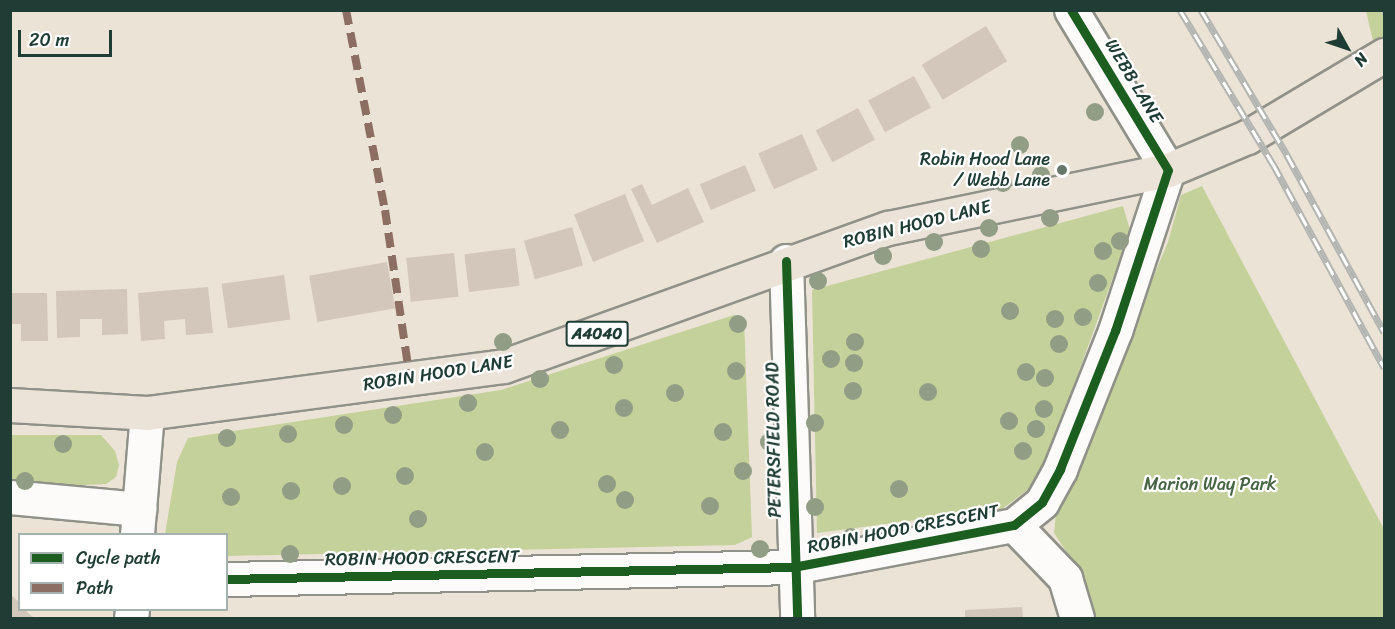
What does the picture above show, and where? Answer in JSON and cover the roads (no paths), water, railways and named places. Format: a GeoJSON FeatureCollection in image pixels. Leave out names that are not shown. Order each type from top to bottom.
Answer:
{"type":"FeatureCollection","features":[{"type":"Feature","properties":{"kind":"main road","name":"ROBIN HOOD LANE"},"geometry":{"type":"LineString","coordinates":[[10,405],[147,413],[504,366],[641,319],[786,261],[888,228],[1168,170],[1247,137],[1384,55]]}},
{"type":"Feature","properties":{"kind":"street","name":"WEBB LANE"},"geometry":{"type":"LineString","coordinates":[[1071,10],[1168,170]]}},
{"type":"Feature","properties":{"kind":"street","name":"ROBIN HOOD CRESCENT"},"geometry":{"type":"LineString","coordinates":[[228,579],[793,567],[1014,525],[1042,502],[1060,469],[1115,331],[1168,170]]}},
{"type":"Feature","properties":{"kind":"street","name":"PETERSFIELD ROAD"},"geometry":{"type":"LineString","coordinates":[[786,261],[793,567],[797,618]]}},
{"type":"Feature","properties":{"kind":"street"},"geometry":{"type":"LineString","coordinates":[[10,497],[138,522],[147,413]]}},
{"type":"Feature","properties":{"kind":"street"},"geometry":{"type":"LineString","coordinates":[[1014,525],[1065,578],[1077,618]]}},
{"type":"Feature","properties":{"kind":"railway"},"geometry":{"type":"LineString","coordinates":[[1180,10],[1273,164],[1384,368]]}},
{"type":"Feature","properties":{"kind":"railway"},"geometry":{"type":"LineString","coordinates":[[1201,10],[1287,155],[1384,332]]}},
{"type":"Feature","properties":{"kind":"place","name":"Robin Hood Lane / Webb Lane"},"geometry":{"type":"Point","coordinates":[1062,170]}},
{"type":"Feature","properties":{"kind":"park label","name":"Marion Way Park"},"geometry":{"type":"Point","coordinates":[1210,484]}}]}
